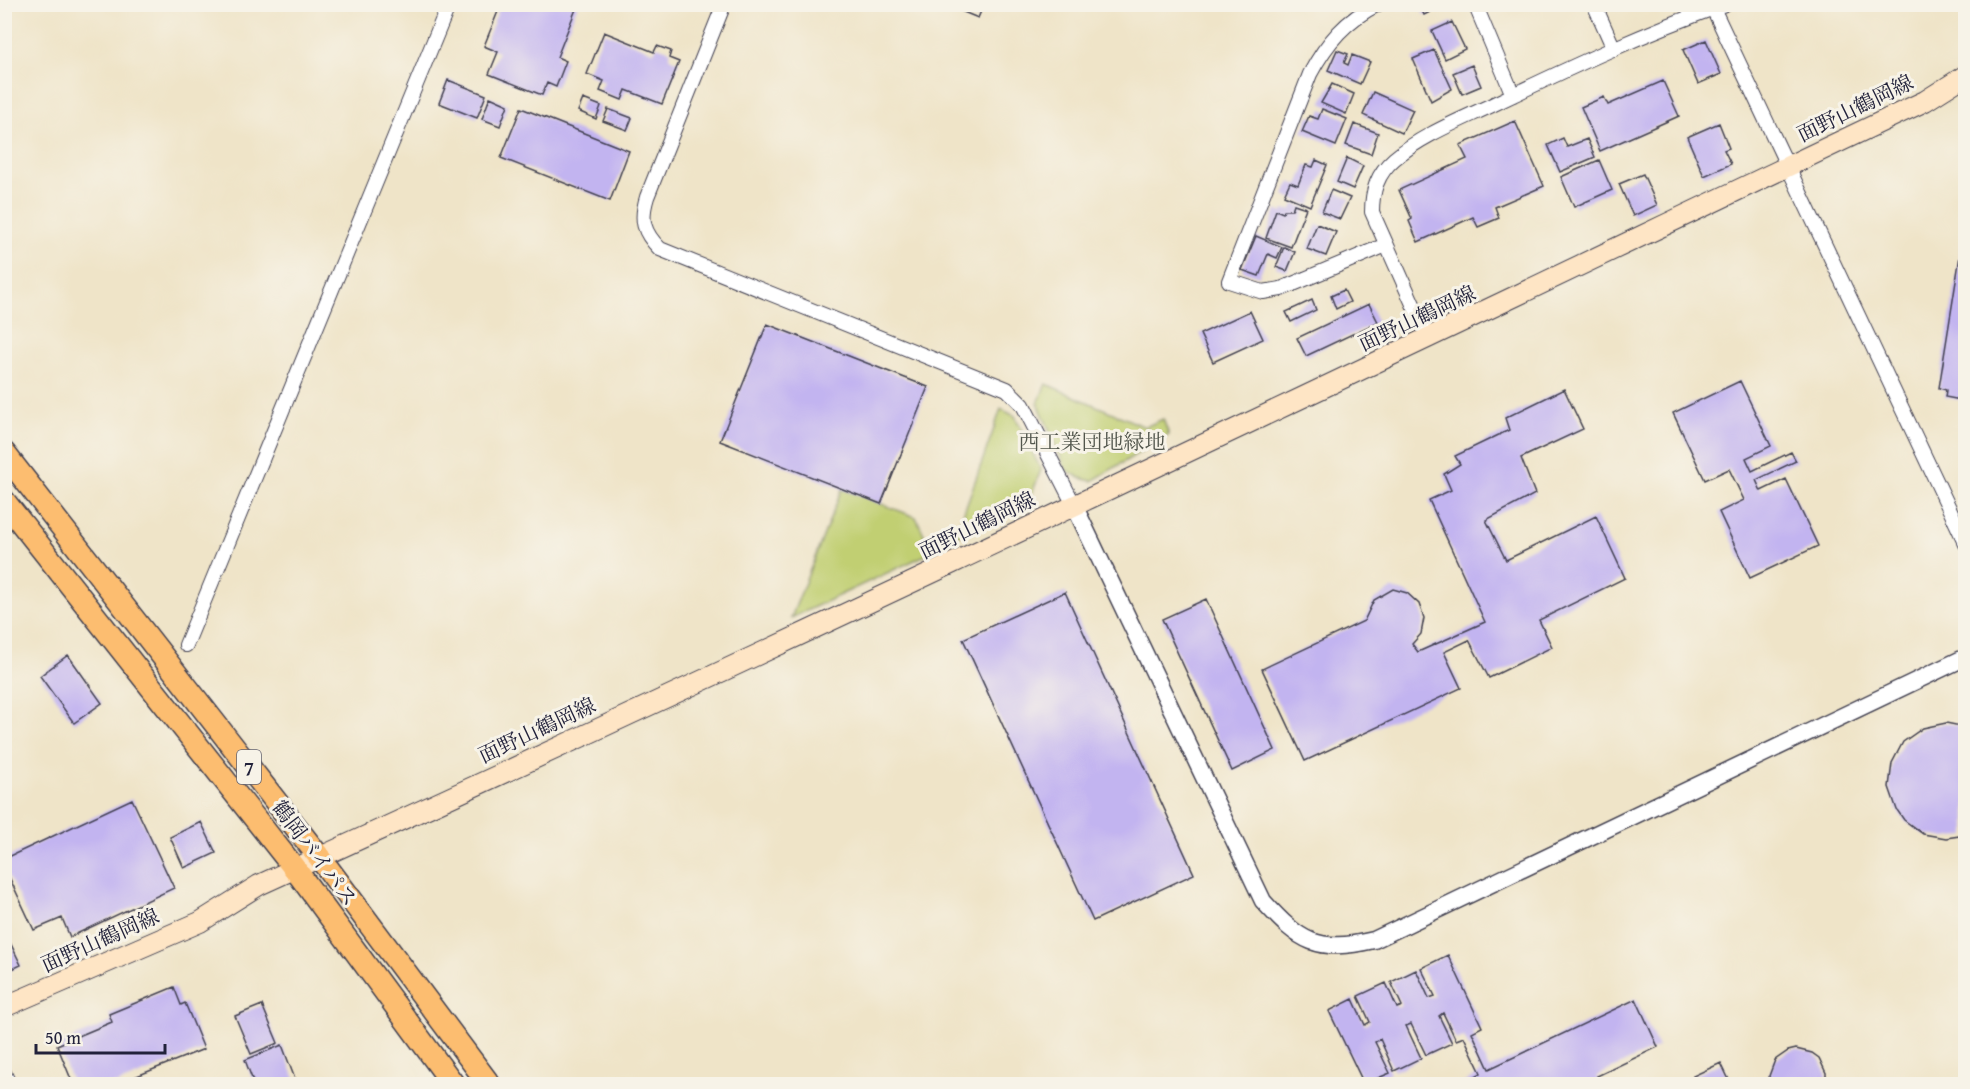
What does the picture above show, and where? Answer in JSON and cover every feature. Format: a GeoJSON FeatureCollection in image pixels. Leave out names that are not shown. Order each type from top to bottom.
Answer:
{"type":"FeatureCollection","features":[{"type":"Feature","properties":{"kind":"highway","name":"鶴岡バイパス"},"geometry":{"type":"LineString","coordinates":[[4,453],[320,858],[489,1084]]}},
{"type":"Feature","properties":{"kind":"highway","name":"鶴岡バイパス"},"geometry":{"type":"LineString","coordinates":[[4,501],[295,869],[453,1084]]}},
{"type":"Feature","properties":{"kind":"main road","name":"面野山鶴岡線"},"geometry":{"type":"LineString","coordinates":[[4,1007],[200,922],[259,885],[812,630],[1428,340],[1925,101],[1965,75]]}},
{"type":"Feature","properties":{"kind":"street"},"geometry":{"type":"LineString","coordinates":[[186,645],[450,4]]}},
{"type":"Feature","properties":{"kind":"street"},"geometry":{"type":"LineString","coordinates":[[724,4],[647,197],[642,223],[648,236],[660,249],[1007,389],[1023,405],[1074,505],[1263,901],[1289,930],[1314,943],[1343,947],[1374,940],[1965,657]]}},
{"type":"Feature","properties":{"kind":"street"},"geometry":{"type":"LineString","coordinates":[[1378,4],[1346,23],[1322,50],[1310,74],[1229,281],[1263,292],[1281,289],[1386,245]]}},
{"type":"Feature","properties":{"kind":"street"},"geometry":{"type":"LineString","coordinates":[[1475,4],[1513,95]]}},
{"type":"Feature","properties":{"kind":"street"},"geometry":{"type":"LineString","coordinates":[[1594,4],[1614,49]]}},
{"type":"Feature","properties":{"kind":"street"},"geometry":{"type":"LineString","coordinates":[[1428,340],[1372,212],[1372,194],[1380,174],[1394,159],[1438,131],[1614,49],[1716,6],[1788,166],[1965,544]]}},
{"type":"Feature","properties":{"kind":"street"},"geometry":{"type":"LineString","coordinates":[[4,1073],[9,1084]]}},
{"type":"Feature","properties":{"kind":"green space","name":"西工業団地緑地"},"geometry":{"type":"Polygon","coordinates":[[[1046,384],[1145,427],[1163,419],[1169,435],[1092,481],[1080,478],[1066,470],[1038,403],[1046,384]]]}},
{"type":"Feature","properties":{"kind":"green space"},"geometry":{"type":"Polygon","coordinates":[[[1001,409],[1015,416],[1041,470],[1031,496],[955,537],[1001,409]]]}},
{"type":"Feature","properties":{"kind":"green space"},"geometry":{"type":"Polygon","coordinates":[[[842,489],[916,517],[932,552],[791,618],[842,489]]]}},
{"type":"Feature","properties":{"kind":"building"},"geometry":{"type":"Polygon","coordinates":[[[501,4],[578,4],[557,57],[566,61],[556,87],[547,83],[542,95],[489,74],[498,52],[484,46],[501,4]]]}},
{"type":"Feature","properties":{"kind":"building"},"geometry":{"type":"Polygon","coordinates":[[[944,4],[984,4],[978,18],[944,4]]]}},
{"type":"Feature","properties":{"kind":"building"},"geometry":{"type":"Polygon","coordinates":[[[1419,4],[1446,4],[1424,15],[1419,4]]]}},
{"type":"Feature","properties":{"kind":"building"},"geometry":{"type":"Polygon","coordinates":[[[1452,22],[1465,49],[1445,59],[1432,31],[1452,22]]]}},
{"type":"Feature","properties":{"kind":"building"},"geometry":{"type":"Polygon","coordinates":[[[604,32],[654,52],[657,46],[671,51],[669,58],[679,62],[662,104],[626,90],[622,100],[600,91],[604,81],[587,74],[604,32]]]}},
{"type":"Feature","properties":{"kind":"building"},"geometry":{"type":"Polygon","coordinates":[[[1706,40],[1721,74],[1698,84],[1683,50],[1706,40]]]}},
{"type":"Feature","properties":{"kind":"building"},"geometry":{"type":"Polygon","coordinates":[[[1337,50],[1348,54],[1344,63],[1348,65],[1352,55],[1370,62],[1360,84],[1328,70],[1337,50]]]}},
{"type":"Feature","properties":{"kind":"building"},"geometry":{"type":"Polygon","coordinates":[[[1434,50],[1452,89],[1431,101],[1413,59],[1434,50]]]}},
{"type":"Feature","properties":{"kind":"building"},"geometry":{"type":"Polygon","coordinates":[[[1472,65],[1481,86],[1462,94],[1453,73],[1472,65]]]}},
{"type":"Feature","properties":{"kind":"building"},"geometry":{"type":"Polygon","coordinates":[[[448,80],[486,95],[477,118],[439,103],[448,80]]]}},
{"type":"Feature","properties":{"kind":"building"},"geometry":{"type":"Polygon","coordinates":[[[1663,81],[1679,116],[1600,151],[1581,107],[1604,97],[1608,105],[1663,81]]]}},
{"type":"Feature","properties":{"kind":"building"},"geometry":{"type":"Polygon","coordinates":[[[1332,84],[1354,94],[1346,114],[1321,103],[1332,84]]]}},
{"type":"Feature","properties":{"kind":"building"},"geometry":{"type":"Polygon","coordinates":[[[1373,92],[1413,110],[1402,133],[1363,115],[1373,92]]]}},
{"type":"Feature","properties":{"kind":"building"},"geometry":{"type":"Polygon","coordinates":[[[490,97],[508,105],[500,126],[482,119],[490,97]]]}},
{"type":"Feature","properties":{"kind":"building"},"geometry":{"type":"Polygon","coordinates":[[[583,99],[601,106],[596,119],[578,111],[583,99]]]}},
{"type":"Feature","properties":{"kind":"building"},"geometry":{"type":"Polygon","coordinates":[[[521,108],[629,151],[610,201],[501,158],[521,108]]]}},
{"type":"Feature","properties":{"kind":"building"},"geometry":{"type":"Polygon","coordinates":[[[608,109],[632,118],[627,130],[603,121],[608,109]]]}},
{"type":"Feature","properties":{"kind":"building"},"geometry":{"type":"Polygon","coordinates":[[[1322,109],[1347,119],[1336,146],[1302,132],[1309,116],[1318,119],[1322,109]]]}},
{"type":"Feature","properties":{"kind":"building"},"geometry":{"type":"Polygon","coordinates":[[[1515,121],[1544,186],[1495,207],[1499,218],[1478,227],[1473,217],[1418,242],[1409,221],[1412,219],[1399,190],[1467,159],[1460,145],[1515,121]]]}},
{"type":"Feature","properties":{"kind":"building"},"geometry":{"type":"Polygon","coordinates":[[[1719,123],[1729,148],[1724,150],[1731,164],[1704,176],[1687,137],[1719,123]]]}},
{"type":"Feature","properties":{"kind":"building"},"geometry":{"type":"Polygon","coordinates":[[[1354,124],[1378,133],[1371,154],[1346,145],[1354,124]]]}},
{"type":"Feature","properties":{"kind":"building"},"geometry":{"type":"Polygon","coordinates":[[[1563,138],[1567,147],[1587,139],[1595,157],[1560,172],[1548,145],[1563,138]]]}},
{"type":"Feature","properties":{"kind":"building"},"geometry":{"type":"Polygon","coordinates":[[[1347,158],[1363,166],[1353,189],[1337,182],[1347,158]]]}},
{"type":"Feature","properties":{"kind":"building"},"geometry":{"type":"Polygon","coordinates":[[[1316,160],[1327,165],[1310,206],[1284,195],[1290,182],[1298,185],[1306,165],[1313,167],[1316,160]]]}},
{"type":"Feature","properties":{"kind":"building"},"geometry":{"type":"Polygon","coordinates":[[[1599,160],[1612,190],[1574,207],[1561,177],[1599,160]]]}},
{"type":"Feature","properties":{"kind":"building"},"geometry":{"type":"Polygon","coordinates":[[[1643,174],[1657,205],[1633,216],[1619,184],[1643,174]]]}},
{"type":"Feature","properties":{"kind":"building"},"geometry":{"type":"Polygon","coordinates":[[[1331,190],[1350,198],[1340,219],[1322,212],[1331,190]]]}},
{"type":"Feature","properties":{"kind":"building"},"geometry":{"type":"Polygon","coordinates":[[[1294,204],[1306,208],[1291,247],[1266,238],[1276,210],[1283,213],[1284,210],[1292,210],[1294,204]]]}},
{"type":"Feature","properties":{"kind":"building"},"geometry":{"type":"Polygon","coordinates":[[[1317,224],[1336,232],[1326,256],[1307,249],[1317,224]]]}},
{"type":"Feature","properties":{"kind":"building"},"geometry":{"type":"Polygon","coordinates":[[[1964,231],[1966,231],[1966,401],[1945,397],[1946,390],[1939,388],[1964,231]]]}},
{"type":"Feature","properties":{"kind":"building"},"geometry":{"type":"Polygon","coordinates":[[[1256,236],[1282,247],[1277,258],[1268,254],[1259,276],[1242,270],[1256,236]]]}},
{"type":"Feature","properties":{"kind":"building"},"geometry":{"type":"Polygon","coordinates":[[[1284,247],[1295,252],[1287,271],[1276,267],[1284,247]]]}},
{"type":"Feature","properties":{"kind":"building"},"geometry":{"type":"Polygon","coordinates":[[[1344,290],[1350,302],[1336,309],[1331,296],[1344,290]]]}},
{"type":"Feature","properties":{"kind":"building"},"geometry":{"type":"Polygon","coordinates":[[[1312,300],[1316,310],[1291,322],[1286,312],[1312,300]]]}},
{"type":"Feature","properties":{"kind":"building"},"geometry":{"type":"Polygon","coordinates":[[[1369,304],[1378,322],[1306,356],[1297,338],[1369,304]]]}},
{"type":"Feature","properties":{"kind":"building"},"geometry":{"type":"Polygon","coordinates":[[[1250,311],[1263,339],[1213,362],[1200,334],[1250,311]]]}},
{"type":"Feature","properties":{"kind":"building"},"geometry":{"type":"Polygon","coordinates":[[[767,324],[928,387],[881,504],[720,441],[767,324]]]}},
{"type":"Feature","properties":{"kind":"building"},"geometry":{"type":"Polygon","coordinates":[[[1740,381],[1771,446],[1746,458],[1752,471],[1791,452],[1796,461],[1756,480],[1761,491],[1786,479],[1818,546],[1750,578],[1719,512],[1744,500],[1729,469],[1705,480],[1673,413],[1740,381]]]}},
{"type":"Feature","properties":{"kind":"building"},"geometry":{"type":"Polygon","coordinates":[[[1564,389],[1583,429],[1521,458],[1535,494],[1486,520],[1506,560],[1596,516],[1625,578],[1539,620],[1552,647],[1489,678],[1469,640],[1444,652],[1461,688],[1305,761],[1262,669],[1364,621],[1374,600],[1393,589],[1407,593],[1419,604],[1424,618],[1421,634],[1412,644],[1418,652],[1485,622],[1429,500],[1451,490],[1444,474],[1460,464],[1455,456],[1509,430],[1505,418],[1564,389]]]}},
{"type":"Feature","properties":{"kind":"building"},"geometry":{"type":"Polygon","coordinates":[[[1065,592],[1194,874],[1093,921],[963,639],[1065,592]]]}},
{"type":"Feature","properties":{"kind":"building"},"geometry":{"type":"Polygon","coordinates":[[[1206,599],[1275,750],[1232,771],[1162,619],[1206,599]]]}},
{"type":"Feature","properties":{"kind":"building"},"geometry":{"type":"Polygon","coordinates":[[[68,655],[102,703],[74,723],[40,676],[68,655]]]}},
{"type":"Feature","properties":{"kind":"building"},"geometry":{"type":"Polygon","coordinates":[[[1946,723],[1966,727],[1966,835],[1946,838],[1923,834],[1904,820],[1897,810],[1889,787],[1892,763],[1903,742],[1923,728],[1946,723]]]}},
{"type":"Feature","properties":{"kind":"building"},"geometry":{"type":"Polygon","coordinates":[[[132,799],[174,888],[70,937],[62,918],[34,930],[4,866],[4,859],[132,799]]]}},
{"type":"Feature","properties":{"kind":"building"},"geometry":{"type":"Polygon","coordinates":[[[201,822],[216,853],[184,868],[170,837],[201,822]]]}},
{"type":"Feature","properties":{"kind":"building"},"geometry":{"type":"Polygon","coordinates":[[[4,930],[21,965],[4,973],[4,930]]]}},
{"type":"Feature","properties":{"kind":"building"},"geometry":{"type":"Polygon","coordinates":[[[1448,955],[1482,1027],[1472,1032],[1489,1069],[1636,999],[1658,1047],[1597,1076],[1602,1084],[1589,1084],[1587,1081],[1580,1084],[1462,1084],[1481,1073],[1464,1037],[1456,1040],[1443,1013],[1439,1016],[1452,1043],[1426,1055],[1411,1024],[1406,1026],[1421,1058],[1394,1071],[1380,1039],[1375,1042],[1390,1073],[1364,1084],[1329,1011],[1353,999],[1365,1025],[1370,1022],[1358,996],[1386,983],[1397,1008],[1402,1006],[1391,982],[1416,970],[1429,998],[1435,996],[1421,968],[1448,955]]]}},
{"type":"Feature","properties":{"kind":"building"},"geometry":{"type":"Polygon","coordinates":[[[174,987],[181,1005],[185,1003],[204,1049],[117,1084],[73,1084],[57,1045],[112,1022],[109,1014],[174,987]]]}},
{"type":"Feature","properties":{"kind":"building"},"geometry":{"type":"Polygon","coordinates":[[[262,1005],[278,1043],[251,1054],[235,1016],[262,1005]]]}},
{"type":"Feature","properties":{"kind":"building"},"geometry":{"type":"Polygon","coordinates":[[[282,1045],[295,1079],[282,1084],[254,1084],[245,1060],[282,1045]]]}},
{"type":"Feature","properties":{"kind":"building"},"geometry":{"type":"Polygon","coordinates":[[[1796,1049],[1812,1053],[1819,1058],[1826,1073],[1826,1084],[1770,1084],[1769,1076],[1775,1060],[1788,1051],[1796,1049]]]}},
{"type":"Feature","properties":{"kind":"building"},"geometry":{"type":"Polygon","coordinates":[[[1721,1063],[1731,1084],[1698,1084],[1693,1076],[1721,1063]]]}}]}
